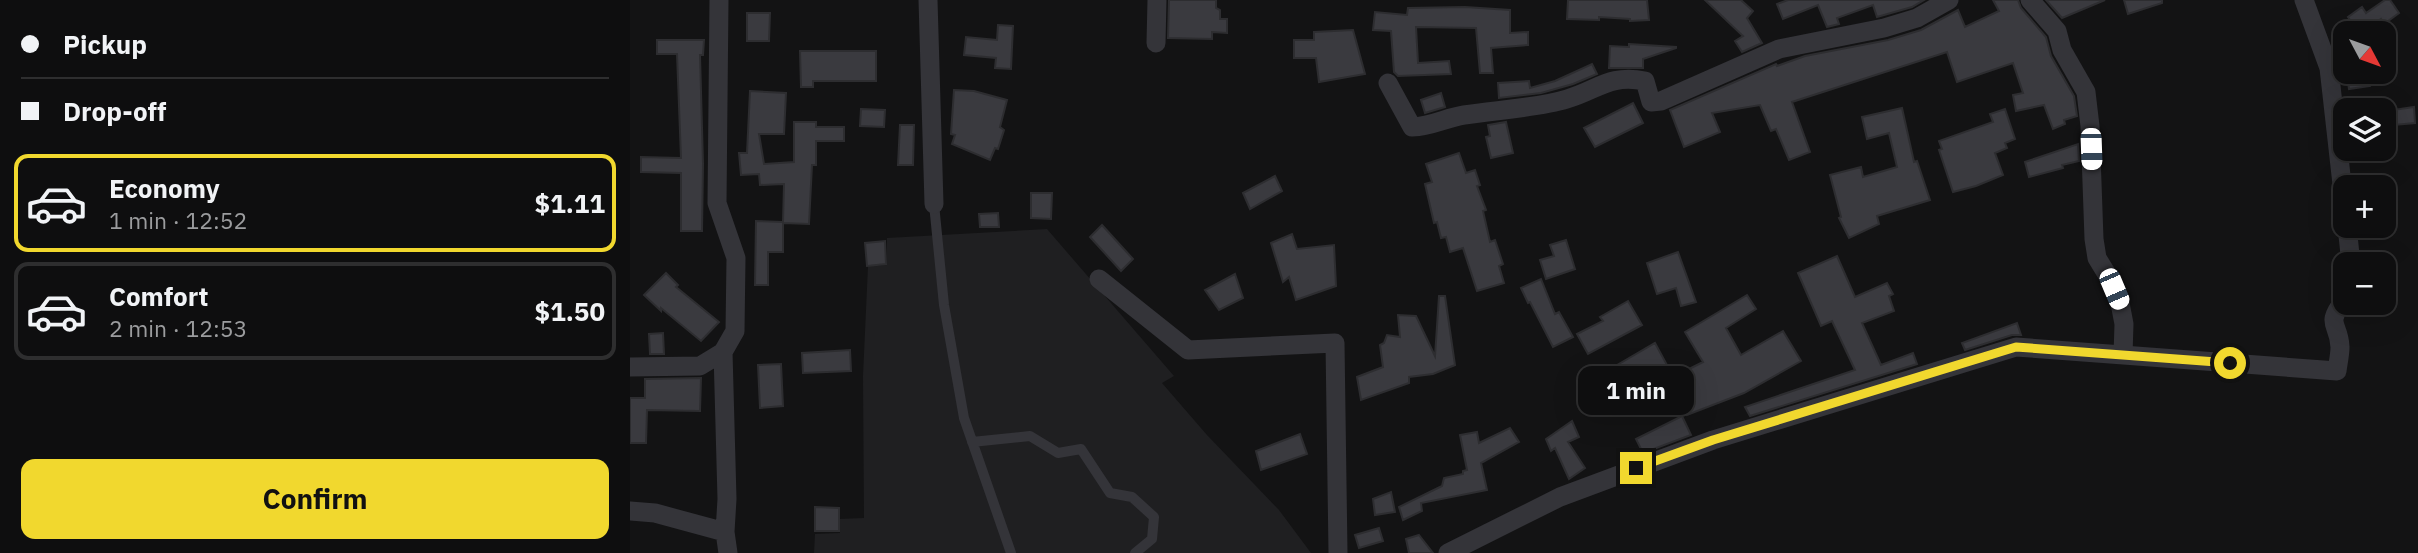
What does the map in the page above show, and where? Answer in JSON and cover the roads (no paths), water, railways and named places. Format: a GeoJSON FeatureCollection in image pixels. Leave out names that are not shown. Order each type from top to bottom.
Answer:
{"type":"FeatureCollection","features":[{"type":"Feature","properties":{"kind":"street"},"geometry":{"type":"LineString","coordinates":[[630,367],[700,366],[723,352],[735,331],[736,258],[717,202],[719,0]]}},
{"type":"Feature","properties":{"kind":"street"},"geometry":{"type":"LineString","coordinates":[[928,0],[934,204]]}},
{"type":"Feature","properties":{"kind":"street"},"geometry":{"type":"LineString","coordinates":[[1156,43],[1157,0]]}},
{"type":"Feature","properties":{"kind":"street"},"geometry":{"type":"LineString","coordinates":[[1388,83],[1412,127],[1431,126],[1460,116],[1568,99],[1599,85],[1630,78],[1645,81],[1651,102],[1661,102],[1779,49],[1885,28],[1917,18],[1949,0]]}},
{"type":"Feature","properties":{"kind":"street"},"geometry":{"type":"LineString","coordinates":[[2030,0],[2057,31],[2062,50],[2086,92],[2090,126],[2094,239],[2097,258],[2120,303],[2124,324],[2123,355]]}},
{"type":"Feature","properties":{"kind":"street"},"geometry":{"type":"LineString","coordinates":[[2304,0],[2329,68],[2341,175]]}},
{"type":"Feature","properties":{"kind":"street"},"geometry":{"type":"LineString","coordinates":[[1099,279],[1188,350],[1335,343],[1338,553]]}},
{"type":"Feature","properties":{"kind":"street"},"geometry":{"type":"LineString","coordinates":[[1448,553],[1560,497],[1713,440],[2016,347],[2337,371],[2340,345],[2334,328],[2335,315]]}},
{"type":"Feature","properties":{"kind":"street"},"geometry":{"type":"LineString","coordinates":[[723,352],[727,499],[725,532],[728,553]]}},
{"type":"Feature","properties":{"kind":"street"},"geometry":{"type":"LineString","coordinates":[[630,511],[667,516],[725,532]]}},
{"type":"Feature","properties":{"kind":"lane"},"geometry":{"type":"LineString","coordinates":[[934,204],[944,305],[964,418],[1011,553]]}},
{"type":"Feature","properties":{"kind":"lane"},"geometry":{"type":"LineString","coordinates":[[972,442],[1030,436],[1058,453],[1080,449],[1110,493],[1132,497],[1154,517],[1152,539],[1135,553]]}}]}
